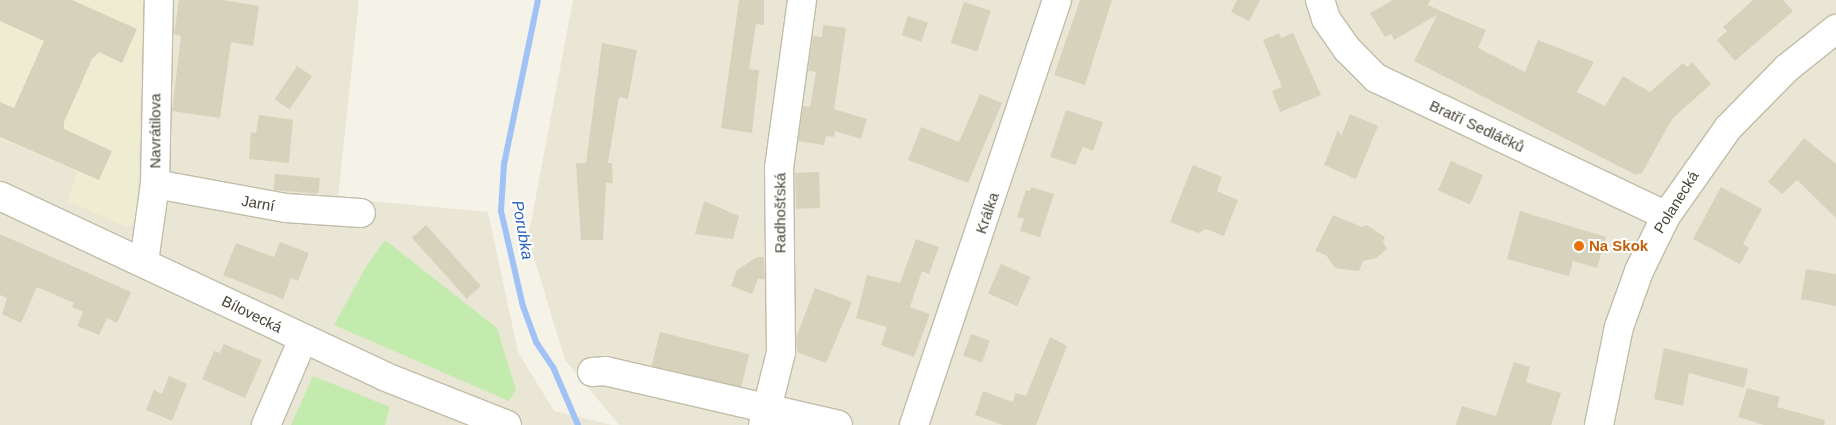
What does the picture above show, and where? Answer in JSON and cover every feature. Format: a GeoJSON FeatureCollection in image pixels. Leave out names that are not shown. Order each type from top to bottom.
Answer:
{"type":"FeatureCollection","features":[{"type":"Feature","properties":{"kind":"street","name":"Navrátilova"},"geometry":{"type":"LineString","coordinates":[[144,262],[155,184],[159,0]]}},
{"type":"Feature","properties":{"kind":"street","name":"Radhošťská"},"geometry":{"type":"LineString","coordinates":[[766,416],[781,352],[780,168],[802,0]]}},
{"type":"Feature","properties":{"kind":"street","name":"Králka"},"geometry":{"type":"LineString","coordinates":[[914,425],[1057,0]]}},
{"type":"Feature","properties":{"kind":"street","name":"Bratří Sedláčků"},"geometry":{"type":"LineString","coordinates":[[1320,0],[1326,19],[1348,50],[1376,78],[1666,216]]}},
{"type":"Feature","properties":{"kind":"street","name":"Polanecká"},"geometry":{"type":"LineString","coordinates":[[1599,425],[1619,327],[1639,271],[1666,216],[1728,128],[1787,68],[1836,29]]}},
{"type":"Feature","properties":{"kind":"street","name":"Jarní"},"geometry":{"type":"LineString","coordinates":[[155,184],[286,208],[361,213]]}},
{"type":"Feature","properties":{"kind":"street","name":"Bílovecká"},"geometry":{"type":"LineString","coordinates":[[0,196],[144,262],[303,339],[458,409],[507,425]]}},
{"type":"Feature","properties":{"kind":"street"},"geometry":{"type":"LineString","coordinates":[[266,425],[303,339]]}},
{"type":"Feature","properties":{"kind":"street"},"geometry":{"type":"LineString","coordinates":[[592,372],[605,371],[766,416],[838,425]]}},
{"type":"Feature","properties":{"kind":"shaded area"},"geometry":{"type":"Polygon","coordinates":[[[0,0],[359,0],[338,198],[488,212],[518,352],[554,411],[612,425],[385,425],[390,408],[291,425],[0,425],[0,0]]]}},
{"type":"Feature","properties":{"kind":"shaded area"},"geometry":{"type":"Polygon","coordinates":[[[0,0],[143,0],[137,217],[129,228],[67,201],[78,171],[0,139],[0,0]]]}},
{"type":"Feature","properties":{"kind":"shaded area"},"geometry":{"type":"Polygon","coordinates":[[[573,0],[1836,0],[1836,425],[619,425],[565,360],[528,238],[573,0]]]}},
{"type":"Feature","properties":{"kind":"green space"},"geometry":{"type":"Polygon","coordinates":[[[385,240],[497,328],[516,390],[509,401],[334,325],[367,265],[385,240]]]}},
{"type":"Feature","properties":{"kind":"green space"},"geometry":{"type":"Polygon","coordinates":[[[313,376],[390,407],[385,425],[291,425],[313,376]]]}},
{"type":"Feature","properties":{"kind":"building"},"geometry":{"type":"Polygon","coordinates":[[[0,0],[72,0],[137,29],[122,63],[99,52],[92,59],[64,122],[64,129],[112,151],[99,180],[0,137],[0,102],[14,108],[44,41],[0,21],[0,0]]]}},
{"type":"Feature","properties":{"kind":"building"},"geometry":{"type":"Polygon","coordinates":[[[179,0],[222,0],[259,6],[253,46],[231,42],[220,118],[172,111],[181,36],[174,34],[179,0]]]}},
{"type":"Feature","properties":{"kind":"building"},"geometry":{"type":"Polygon","coordinates":[[[739,0],[764,0],[764,25],[756,24],[749,69],[759,70],[752,133],[721,128],[739,0]]]}},
{"type":"Feature","properties":{"kind":"building"},"geometry":{"type":"Polygon","coordinates":[[[1080,0],[1112,0],[1085,85],[1054,75],[1080,0]]]}},
{"type":"Feature","properties":{"kind":"building"},"geometry":{"type":"Polygon","coordinates":[[[1237,0],[1260,0],[1249,21],[1231,12],[1237,0]]]}},
{"type":"Feature","properties":{"kind":"building"},"geometry":{"type":"Polygon","coordinates":[[[1393,0],[1430,0],[1428,5],[1486,30],[1478,48],[1525,72],[1538,40],[1594,62],[1577,92],[1605,106],[1623,76],[1650,92],[1683,63],[1687,67],[1692,62],[1711,84],[1672,119],[1642,173],[1636,175],[1414,61],[1437,15],[1394,40],[1391,34],[1385,37],[1370,13],[1393,0]]]}},
{"type":"Feature","properties":{"kind":"building"},"geometry":{"type":"Polygon","coordinates":[[[1753,0],[1783,0],[1793,11],[1735,61],[1717,40],[1727,31],[1723,27],[1753,0]]]}},
{"type":"Feature","properties":{"kind":"building"},"geometry":{"type":"Polygon","coordinates":[[[964,2],[991,11],[977,52],[951,43],[964,2]]]}},
{"type":"Feature","properties":{"kind":"building"},"geometry":{"type":"Polygon","coordinates":[[[908,16],[928,23],[921,42],[901,35],[908,16]]]}},
{"type":"Feature","properties":{"kind":"building"},"geometry":{"type":"Polygon","coordinates":[[[823,25],[846,28],[834,109],[867,119],[861,139],[835,131],[834,137],[826,136],[824,145],[798,141],[803,106],[810,107],[816,72],[808,71],[813,36],[822,37],[823,25]]]}},
{"type":"Feature","properties":{"kind":"building"},"geometry":{"type":"Polygon","coordinates":[[[1279,33],[1281,38],[1293,33],[1321,95],[1280,112],[1272,91],[1282,87],[1263,40],[1279,33]]]}},
{"type":"Feature","properties":{"kind":"building"},"geometry":{"type":"Polygon","coordinates":[[[602,43],[637,50],[628,99],[619,97],[608,163],[612,163],[613,183],[606,183],[603,240],[581,240],[576,163],[586,163],[602,43]]]}},
{"type":"Feature","properties":{"kind":"building"},"geometry":{"type":"Polygon","coordinates":[[[297,66],[312,76],[290,109],[275,99],[297,66]]]}},
{"type":"Feature","properties":{"kind":"building"},"geometry":{"type":"Polygon","coordinates":[[[980,94],[1002,103],[968,183],[908,160],[921,127],[959,142],[980,94]]]}},
{"type":"Feature","properties":{"kind":"building"},"geometry":{"type":"Polygon","coordinates":[[[1066,110],[1103,122],[1093,151],[1083,147],[1075,165],[1050,157],[1066,110]]]}},
{"type":"Feature","properties":{"kind":"building"},"geometry":{"type":"Polygon","coordinates":[[[1350,114],[1378,126],[1356,179],[1324,165],[1338,130],[1341,136],[1350,114]]]}},
{"type":"Feature","properties":{"kind":"building"},"geometry":{"type":"Polygon","coordinates":[[[259,115],[293,120],[289,163],[249,159],[251,132],[256,133],[259,115]]]}},
{"type":"Feature","properties":{"kind":"building"},"geometry":{"type":"Polygon","coordinates":[[[1804,138],[1836,164],[1836,218],[1797,180],[1782,194],[1768,182],[1804,138]]]}},
{"type":"Feature","properties":{"kind":"building"},"geometry":{"type":"Polygon","coordinates":[[[1451,161],[1483,175],[1470,204],[1438,190],[1451,161]]]}},
{"type":"Feature","properties":{"kind":"building"},"geometry":{"type":"Polygon","coordinates":[[[1193,165],[1222,177],[1217,191],[1238,200],[1224,236],[1206,229],[1198,233],[1170,222],[1193,165]]]}},
{"type":"Feature","properties":{"kind":"building"},"geometry":{"type":"Polygon","coordinates":[[[819,172],[820,208],[796,209],[795,173],[819,172]]]}},
{"type":"Feature","properties":{"kind":"building"},"geometry":{"type":"Polygon","coordinates":[[[275,174],[320,178],[318,194],[274,190],[275,174]]]}},
{"type":"Feature","properties":{"kind":"building"},"geometry":{"type":"Polygon","coordinates":[[[1031,187],[1054,194],[1040,237],[1020,231],[1024,219],[1017,217],[1026,190],[1030,191],[1031,187]]]}},
{"type":"Feature","properties":{"kind":"building"},"geometry":{"type":"Polygon","coordinates":[[[1721,187],[1762,209],[1743,244],[1749,248],[1740,264],[1693,239],[1721,187]]]}},
{"type":"Feature","properties":{"kind":"building"},"geometry":{"type":"Polygon","coordinates":[[[704,201],[739,216],[733,239],[695,234],[704,201]]]}},
{"type":"Feature","properties":{"kind":"building"},"geometry":{"type":"Polygon","coordinates":[[[1520,211],[1606,237],[1597,268],[1573,261],[1569,276],[1507,259],[1520,211]]]}},
{"type":"Feature","properties":{"kind":"building"},"geometry":{"type":"Polygon","coordinates":[[[1333,215],[1362,227],[1367,225],[1385,237],[1383,242],[1387,249],[1376,258],[1363,261],[1359,271],[1335,268],[1326,255],[1315,251],[1333,215]]]}},
{"type":"Feature","properties":{"kind":"building"},"geometry":{"type":"Polygon","coordinates":[[[426,225],[481,286],[467,299],[412,238],[426,225]]]}},
{"type":"Feature","properties":{"kind":"building"},"geometry":{"type":"Polygon","coordinates":[[[0,234],[131,292],[117,323],[107,318],[99,335],[77,326],[83,312],[72,307],[74,303],[37,287],[21,323],[2,314],[7,298],[0,295],[0,234]]]}},
{"type":"Feature","properties":{"kind":"building"},"geometry":{"type":"Polygon","coordinates":[[[916,239],[939,247],[929,274],[922,271],[910,307],[930,314],[914,357],[881,345],[887,327],[856,318],[867,275],[900,283],[916,239]]]}},
{"type":"Feature","properties":{"kind":"building"},"geometry":{"type":"Polygon","coordinates":[[[280,242],[309,253],[298,281],[291,278],[283,299],[223,275],[236,243],[274,257],[280,242]]]}},
{"type":"Feature","properties":{"kind":"building"},"geometry":{"type":"Polygon","coordinates":[[[757,257],[764,257],[765,279],[758,279],[752,294],[731,286],[737,270],[757,257]]]}},
{"type":"Feature","properties":{"kind":"building"},"geometry":{"type":"Polygon","coordinates":[[[1001,264],[1030,277],[1017,306],[988,293],[1001,264]]]}},
{"type":"Feature","properties":{"kind":"building"},"geometry":{"type":"Polygon","coordinates":[[[1806,269],[1836,274],[1836,306],[1801,299],[1806,269]]]}},
{"type":"Feature","properties":{"kind":"building"},"geometry":{"type":"Polygon","coordinates":[[[815,288],[852,302],[826,363],[797,352],[796,338],[815,288]]]}},
{"type":"Feature","properties":{"kind":"building"},"geometry":{"type":"Polygon","coordinates":[[[660,332],[749,354],[741,388],[652,366],[660,332]]]}},
{"type":"Feature","properties":{"kind":"building"},"geometry":{"type":"Polygon","coordinates":[[[971,334],[990,341],[982,362],[963,356],[971,334]]]}},
{"type":"Feature","properties":{"kind":"building"},"geometry":{"type":"Polygon","coordinates":[[[1050,337],[1067,346],[1036,425],[1003,425],[975,415],[983,391],[1013,402],[1015,393],[1026,396],[1050,337]]]}},
{"type":"Feature","properties":{"kind":"building"},"geometry":{"type":"Polygon","coordinates":[[[224,344],[262,360],[245,398],[202,379],[214,351],[220,353],[224,344]]]}},
{"type":"Feature","properties":{"kind":"building"},"geometry":{"type":"Polygon","coordinates":[[[1664,348],[1748,369],[1744,388],[1689,373],[1683,406],[1654,399],[1664,348]]]}},
{"type":"Feature","properties":{"kind":"building"},"geometry":{"type":"Polygon","coordinates":[[[1514,362],[1530,367],[1526,382],[1561,393],[1551,425],[1456,425],[1462,406],[1496,416],[1514,362]]]}},
{"type":"Feature","properties":{"kind":"building"},"geometry":{"type":"Polygon","coordinates":[[[169,376],[187,384],[172,421],[146,410],[154,390],[162,394],[169,376]]]}},
{"type":"Feature","properties":{"kind":"building"},"geometry":{"type":"Polygon","coordinates":[[[1747,388],[1780,397],[1777,407],[1825,420],[1824,425],[1764,425],[1738,417],[1747,388]]]}},
{"type":"Feature","properties":{"kind":"waterway","name":"Porubka"},"geometry":{"type":"LineString","coordinates":[[538,0],[504,164],[501,211],[523,306],[536,342],[553,367],[578,425]]}},
{"type":"Feature","properties":{"kind":"place","name":"Na Skok"},"geometry":{"type":"Point","coordinates":[1579,246]}}]}
